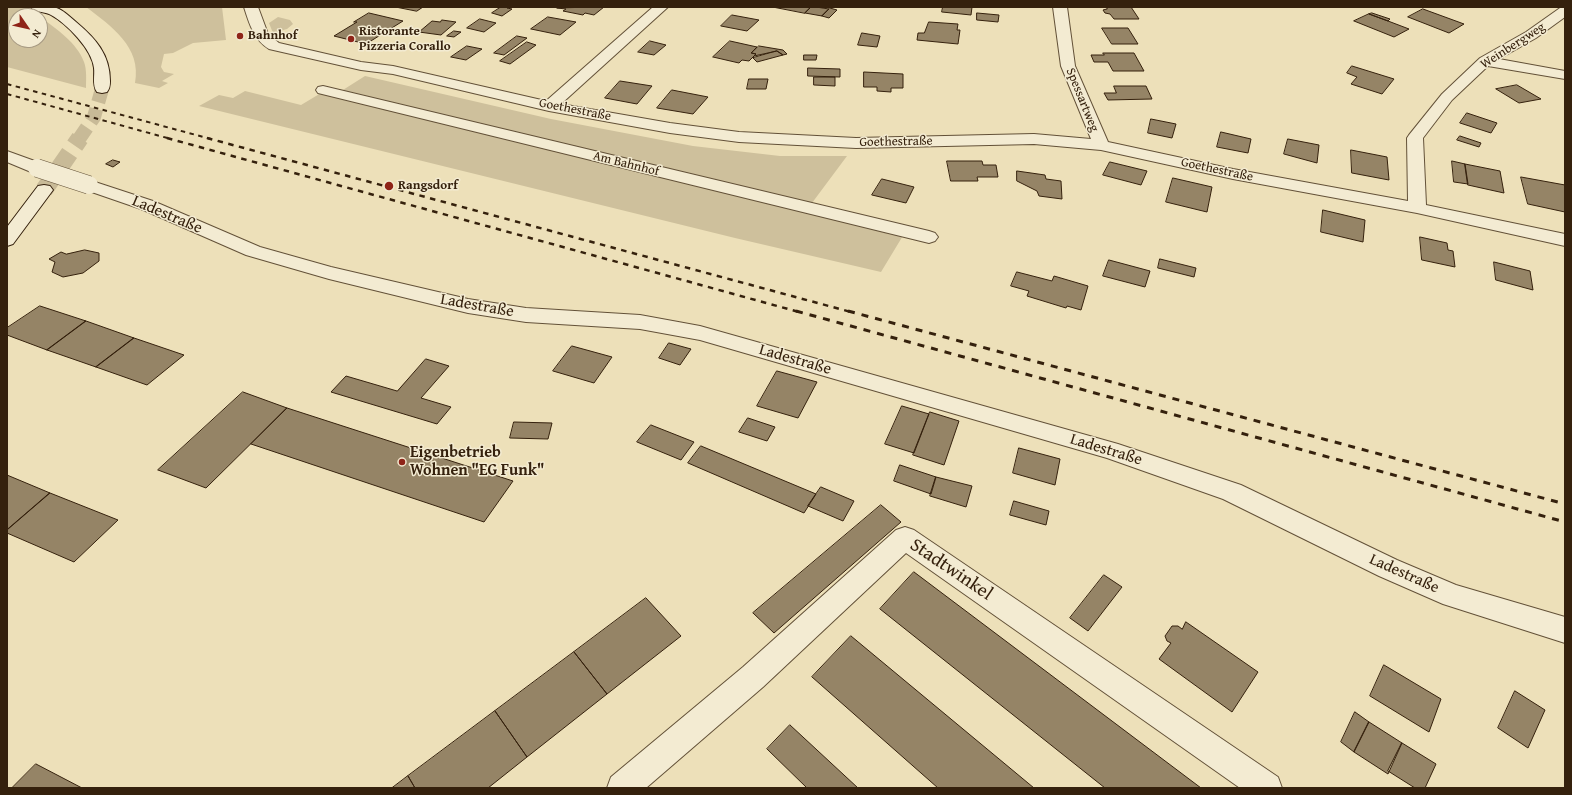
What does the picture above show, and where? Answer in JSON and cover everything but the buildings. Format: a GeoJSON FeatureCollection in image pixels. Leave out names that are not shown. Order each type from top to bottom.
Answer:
{"type":"FeatureCollection","features":[{"type":"Feature","properties":{"kind":"street"},"geometry":{"type":"LineString","coordinates":[[38,7],[54,9],[83,35],[100,57],[103,74],[102,89]]}},
{"type":"Feature","properties":{"kind":"street","name":"Goethestraße"},"geometry":{"type":"LineString","coordinates":[[251,7],[261,34],[266,42],[274,46],[361,66],[392,70],[549,106],[670,128],[739,137],[856,143],[1034,139],[1101,145],[1233,174],[1417,208],[1565,240]]}},
{"type":"Feature","properties":{"kind":"street"},"geometry":{"type":"LineString","coordinates":[[549,106],[661,7]]}},
{"type":"Feature","properties":{"kind":"street","name":"Spessartweg"},"geometry":{"type":"LineString","coordinates":[[1060,7],[1068,66],[1101,145]]}},
{"type":"Feature","properties":{"kind":"street","name":"Weinbergweg"},"geometry":{"type":"LineString","coordinates":[[1417,208],[1415,138],[1447,97],[1485,61],[1530,35],[1565,11]]}},
{"type":"Feature","properties":{"kind":"street"},"geometry":{"type":"LineString","coordinates":[[1485,61],[1565,75]]}},
{"type":"Feature","properties":{"kind":"street","name":"Am Bahnhof"},"geometry":{"type":"LineString","coordinates":[[323,90],[929,237]]}},
{"type":"Feature","properties":{"kind":"street","name":"Ladestraße"},"geometry":{"type":"LineString","coordinates":[[7,156],[37,168],[148,205],[253,251],[329,273],[468,306],[526,315],[640,322],[700,333],[1110,450],[1232,492],[1388,568],[1452,596],[1565,630]]}},
{"type":"Feature","properties":{"kind":"street"},"geometry":{"type":"LineString","coordinates":[[7,240],[44,190]]}},
{"type":"Feature","properties":{"kind":"street","name":"Stadtwinkel"},"geometry":{"type":"LineString","coordinates":[[622,788],[753,677],[905,538],[1267,788]]}},
{"type":"Feature","properties":{"kind":"shaded area"},"geometry":{"type":"Polygon","coordinates":[[[7,7],[25,7],[26,8],[8,8],[8,48],[48,48],[48,23],[60,32],[81,55],[85,65],[86,88],[7,67],[7,7]]]}},
{"type":"Feature","properties":{"kind":"shaded area"},"geometry":{"type":"Polygon","coordinates":[[[86,7],[222,7],[226,40],[193,43],[173,53],[164,54],[161,67],[164,72],[174,74],[162,81],[168,83],[159,88],[135,83],[136,70],[134,59],[129,48],[114,30],[86,7]]]}},
{"type":"Feature","properties":{"kind":"shaded area"},"geometry":{"type":"Polygon","coordinates":[[[278,17],[290,20],[293,24],[287,29],[273,33],[269,23],[278,17]]]}},
{"type":"Feature","properties":{"kind":"shaded area"},"geometry":{"type":"Polygon","coordinates":[[[365,76],[551,119],[693,146],[780,156],[847,156],[809,207],[904,234],[881,272],[735,238],[199,106],[219,95],[233,98],[245,91],[301,105],[321,93],[335,95],[365,76]]]}},
{"type":"Feature","properties":{"kind":"tunnel"},"geometry":{"type":"LineString","coordinates":[[79,139],[94,117],[102,89]]}},
{"type":"Feature","properties":{"kind":"tunnel"},"geometry":{"type":"LineString","coordinates":[[44,190],[80,138]]}},
{"type":"Feature","properties":{"kind":"railway"},"geometry":{"type":"LineString","coordinates":[[7,84],[211,139]]}},
{"type":"Feature","properties":{"kind":"railway"},"geometry":{"type":"LineString","coordinates":[[7,94],[171,139]]}},
{"type":"Feature","properties":{"kind":"railway"},"geometry":{"type":"LineString","coordinates":[[167,138],[799,312]]}},
{"type":"Feature","properties":{"kind":"railway"},"geometry":{"type":"LineString","coordinates":[[207,138],[851,312]]}},
{"type":"Feature","properties":{"kind":"railway"},"geometry":{"type":"LineString","coordinates":[[796,311],[1565,522]]}},
{"type":"Feature","properties":{"kind":"railway"},"geometry":{"type":"LineString","coordinates":[[848,311],[1565,504]]}},
{"type":"Feature","properties":{"kind":"place","name":"Bahnhof"},"geometry":{"type":"Point","coordinates":[240,36]}},
{"type":"Feature","properties":{"kind":"place","name":"Ristorante Pizzeria Corallo"},"geometry":{"type":"Point","coordinates":[351,39]}},
{"type":"Feature","properties":{"kind":"place","name":"Rangsdorf"},"geometry":{"type":"Point","coordinates":[389,186]}},
{"type":"Feature","properties":{"kind":"place","name":"Eigenbetrieb Wohnen \"EG Funk\""},"geometry":{"type":"Point","coordinates":[402,462]}}]}
